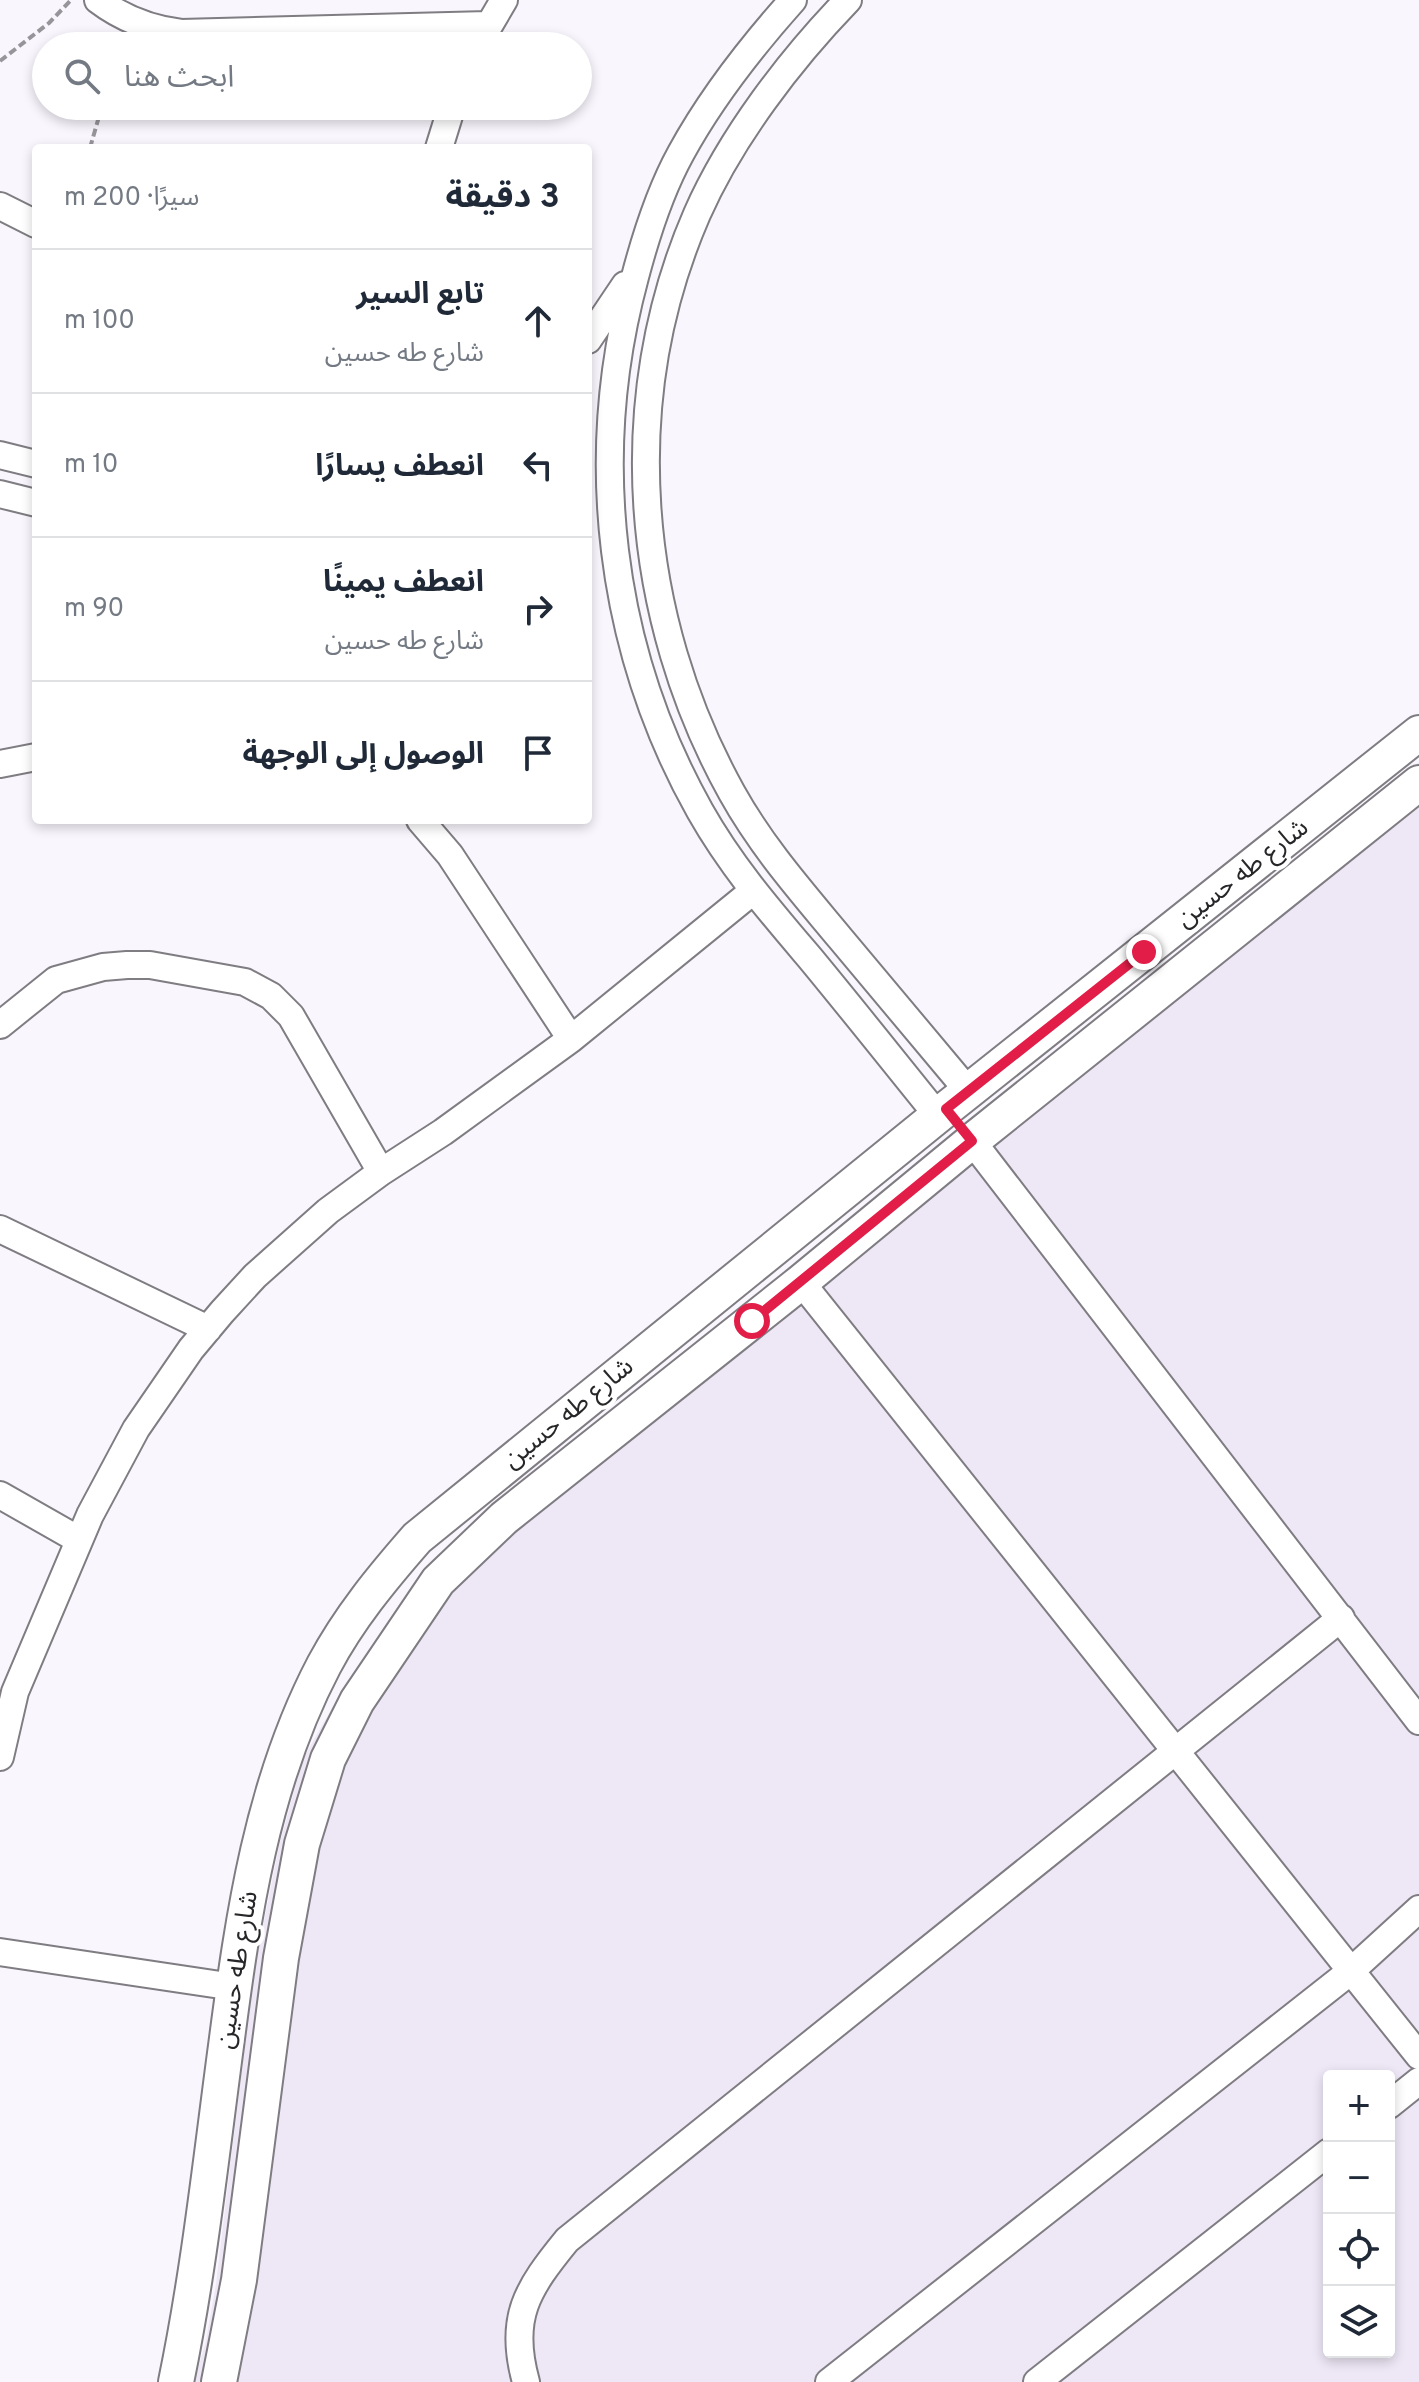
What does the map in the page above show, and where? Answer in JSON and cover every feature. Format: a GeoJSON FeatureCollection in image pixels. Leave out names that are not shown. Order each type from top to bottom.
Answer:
{"type":"FeatureCollection","features":[{"type":"Feature","properties":{"kind":"main road","name":"شارع طه حسين"},"geometry":{"type":"LineString","coordinates":[[176,2382],[193,2298],[240,1934],[255,1860],[274,1788],[294,1730],[324,1665],[354,1614],[417,1538],[951,1105],[1419,733]]}},
{"type":"Feature","properties":{"kind":"main road","name":"شارع طه حسين"},"geometry":{"type":"LineString","coordinates":[[219,2382],[239,2280],[281,1958],[302,1844],[328,1759],[357,1701],[438,1581],[504,1518],[1419,783]]}},
{"type":"Feature","properties":{"kind":"main road"},"geometry":{"type":"LineString","coordinates":[[951,1105],[972,1141]]}},
{"type":"Feature","properties":{"kind":"street"},"geometry":{"type":"LineString","coordinates":[[98,0],[136,22],[177,32]]}},
{"type":"Feature","properties":{"kind":"street"},"geometry":{"type":"LineString","coordinates":[[485,32],[504,0]]}},
{"type":"Feature","properties":{"kind":"street"},"geometry":{"type":"LineString","coordinates":[[592,334],[622,291],[680,155],[714,97],[754,43],[793,0]]}},
{"type":"Feature","properties":{"kind":"street"},"geometry":{"type":"LineString","coordinates":[[848,0],[787,73],[729,155],[698,213],[679,262],[655,354],[649,402],[646,498],[650,546],[659,598],[684,686],[708,747],[732,793],[759,838],[951,1105]]}},
{"type":"Feature","properties":{"kind":"street"},"geometry":{"type":"LineString","coordinates":[[440,144],[448,120]]}},
{"type":"Feature","properties":{"kind":"street"},"geometry":{"type":"LineString","coordinates":[[0,206],[32,222]]}},
{"type":"Feature","properties":{"kind":"street"},"geometry":{"type":"LineString","coordinates":[[642,250],[619,348],[598,474],[599,515],[653,711],[675,762],[728,858],[753,891],[951,1105]]}},
{"type":"Feature","properties":{"kind":"street"},"geometry":{"type":"LineString","coordinates":[[0,455],[32,463]]}},
{"type":"Feature","properties":{"kind":"street"},"geometry":{"type":"LineString","coordinates":[[0,494],[32,502]]}},
{"type":"Feature","properties":{"kind":"street"},"geometry":{"type":"LineString","coordinates":[[0,764],[32,758]]}},
{"type":"Feature","properties":{"kind":"street"},"geometry":{"type":"LineString","coordinates":[[423,824],[450,855],[571,1039]]}},
{"type":"Feature","properties":{"kind":"street"},"geometry":{"type":"LineString","coordinates":[[0,1757],[15,1692],[111,1471],[162,1389],[208,1329],[255,1276],[290,1243],[381,1172],[443,1132],[571,1039],[753,891]]}},
{"type":"Feature","properties":{"kind":"street"},"geometry":{"type":"LineString","coordinates":[[0,1025],[56,980],[103,967],[150,965],[245,982],[271,996],[291,1016],[381,1172]]}},
{"type":"Feature","properties":{"kind":"street"},"geometry":{"type":"LineString","coordinates":[[972,1141],[1419,1721]]}},
{"type":"Feature","properties":{"kind":"street"},"geometry":{"type":"LineString","coordinates":[[0,1229],[208,1329]]}},
{"type":"Feature","properties":{"kind":"street"},"geometry":{"type":"LineString","coordinates":[[801,1282],[1419,2056]]}},
{"type":"Feature","properties":{"kind":"street"},"geometry":{"type":"LineString","coordinates":[[0,1495],[79,1540]]}},
{"type":"Feature","properties":{"kind":"street"},"geometry":{"type":"LineString","coordinates":[[526,2382],[519,2354],[521,2318],[536,2278],[567,2240],[1341,1618]]}},
{"type":"Feature","properties":{"kind":"street"},"geometry":{"type":"LineString","coordinates":[[829,2382],[1351,1971],[1419,1909]]}},
{"type":"Feature","properties":{"kind":"street"},"geometry":{"type":"LineString","coordinates":[[0,1952],[234,1987]]}},
{"type":"Feature","properties":{"kind":"street"},"geometry":{"type":"LineString","coordinates":[[1395,2100],[1419,2081]]}},
{"type":"Feature","properties":{"kind":"street"},"geometry":{"type":"LineString","coordinates":[[1037,2382],[1323,2157]]}},
{"type":"Feature","properties":{"kind":"path"},"geometry":{"type":"LineString","coordinates":[[37,32],[71,0]]}},
{"type":"Feature","properties":{"kind":"path"},"geometry":{"type":"LineString","coordinates":[[0,61],[32,36]]}},
{"type":"Feature","properties":{"kind":"path"},"geometry":{"type":"LineString","coordinates":[[91,144],[98,120]]}},
{"type":"Feature","properties":{"kind":"shaded area"},"geometry":{"type":"Polygon","coordinates":[[[1419,762],[1419,2382],[194,2382],[206,2341],[216,2284],[253,1977],[279,1846],[303,1759],[332,1708],[419,1587],[971,1121],[1419,762]]]}},
{"type":"Feature","properties":{"kind":"route"},"geometry":{"type":"LineString","coordinates":[[752,1321],[972,1141],[946,1109],[1144,952]]}}]}
